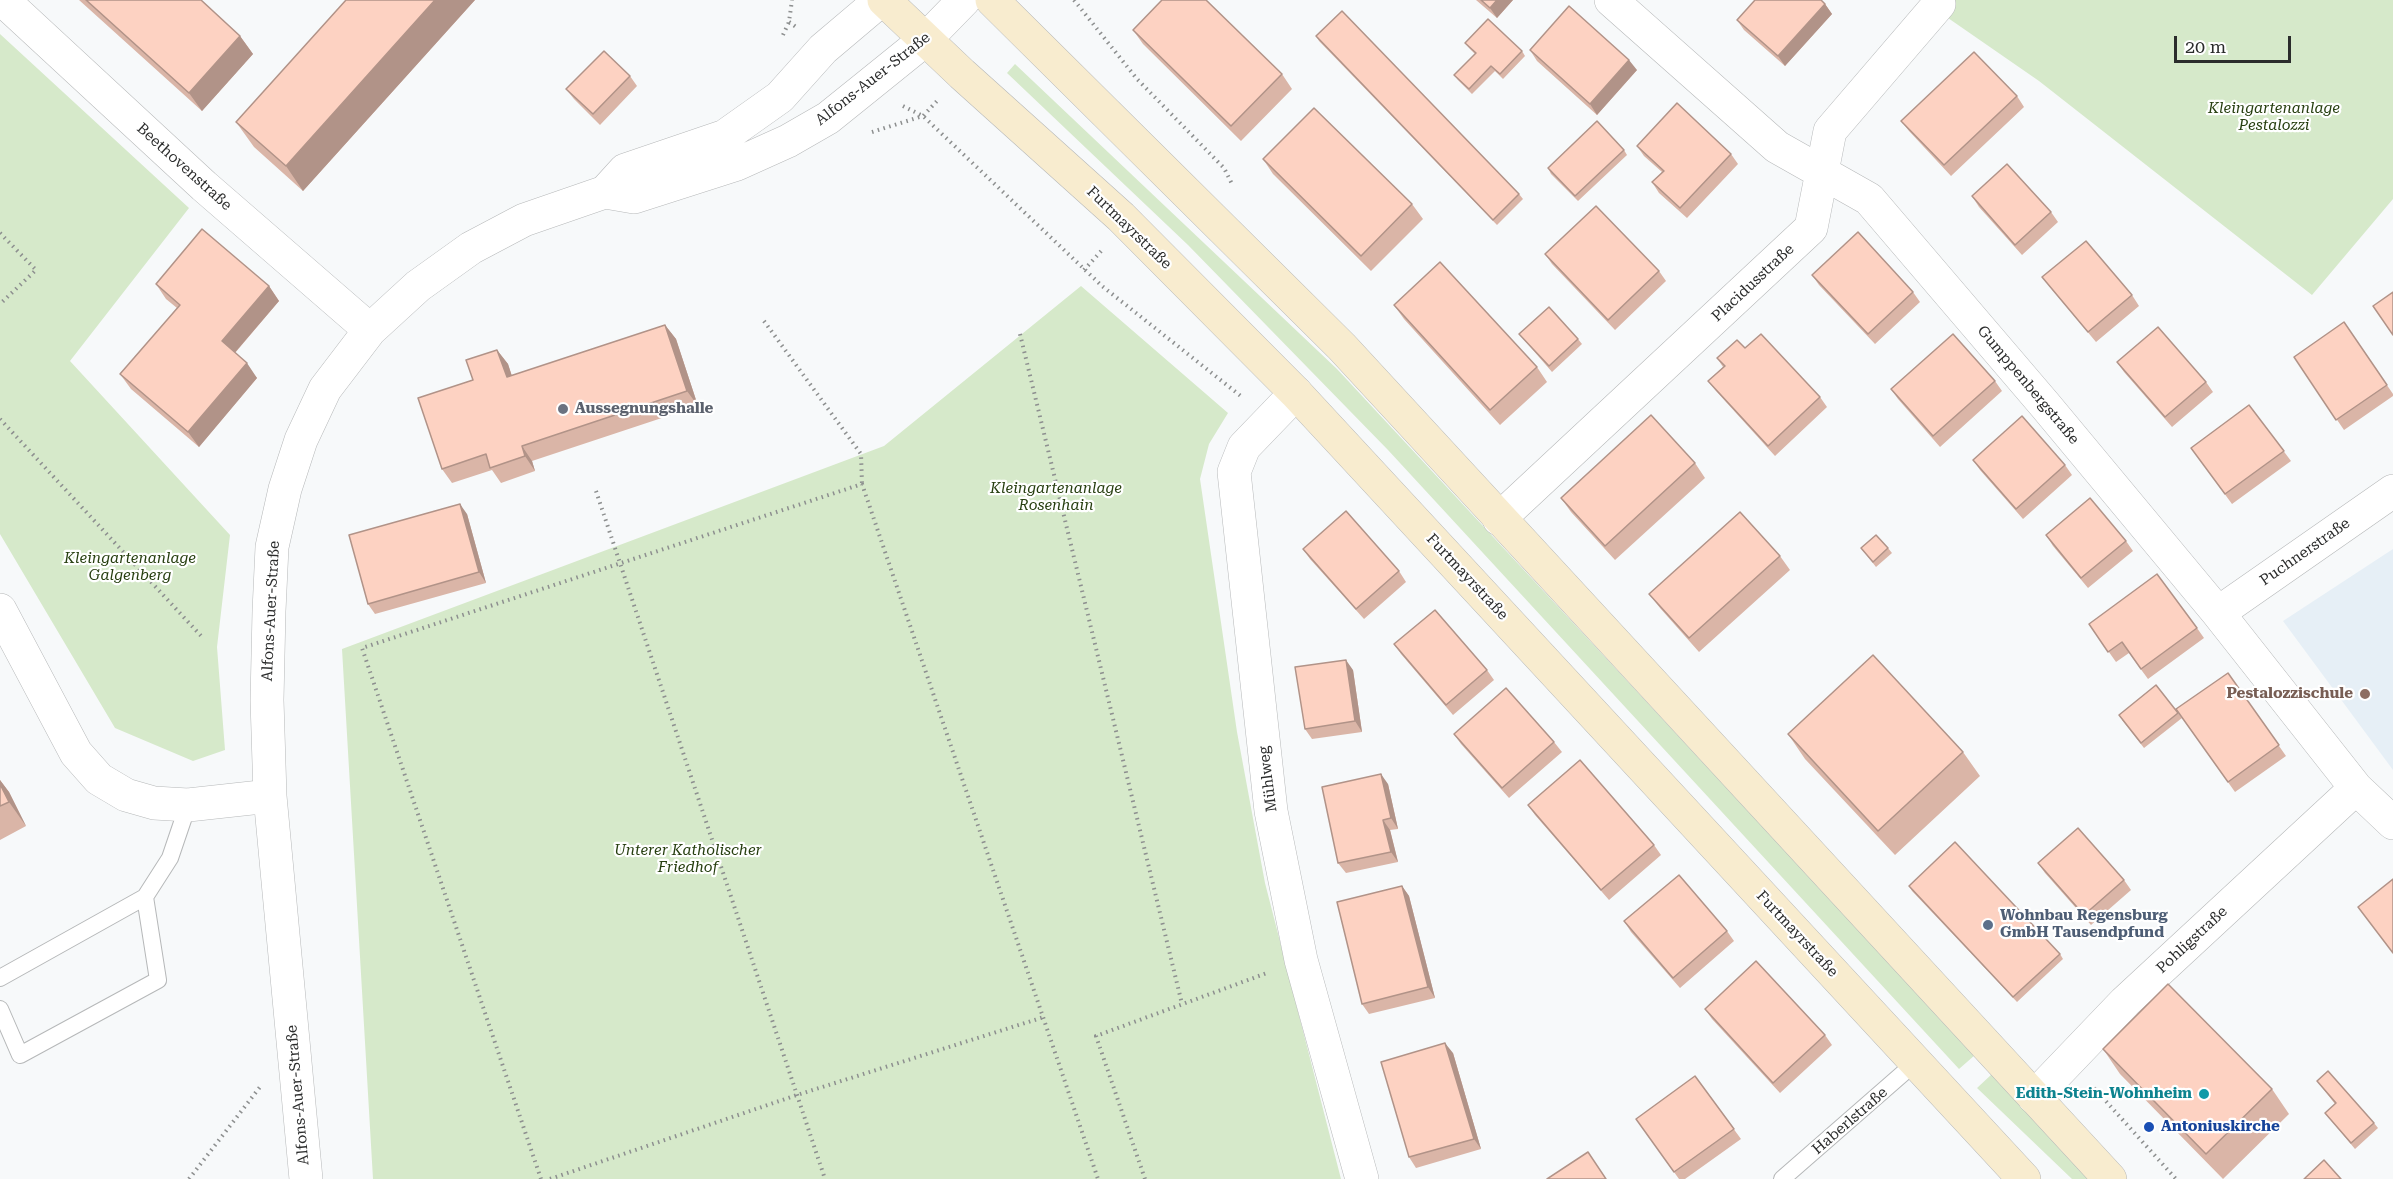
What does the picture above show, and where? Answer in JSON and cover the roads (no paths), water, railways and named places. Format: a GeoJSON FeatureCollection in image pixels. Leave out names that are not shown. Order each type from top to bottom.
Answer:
{"type":"FeatureCollection","features":[{"type":"Feature","properties":{"kind":"main road","name":"Furtmayrstraße"},"geometry":{"type":"LineString","coordinates":[[883,0],[1121,218],[1296,393],[2025,1179]]}},
{"type":"Feature","properties":{"kind":"main road"},"geometry":{"type":"LineString","coordinates":[[992,0],[1342,347],[2110,1179]]}},
{"type":"Feature","properties":{"kind":"street","name":"Beethovenstraße"},"geometry":{"type":"LineString","coordinates":[[3,0],[204,186],[370,330]]}},
{"type":"Feature","properties":{"kind":"street","name":"Alfons-Auer-Straße"},"geometry":{"type":"LineString","coordinates":[[306,1179],[270,796],[267,700],[272,547],[285,489],[301,440],[325,389],[370,330],[418,286],[471,248],[524,220],[605,192],[625,170],[725,136],[780,97],[823,49],[883,0]]}},
{"type":"Feature","properties":{"kind":"street","name":"Alfons-Auer-Straße"},"geometry":{"type":"LineString","coordinates":[[605,192],[634,197],[737,164],[789,141],[828,118],[869,86],[926,39],[964,0]]}},
{"type":"Feature","properties":{"kind":"street","name":"Gumppenbergstraße"},"geometry":{"type":"LineString","coordinates":[[1611,0],[1778,147],[1869,200],[2045,405],[2218,613],[2356,788],[2393,823]]}},
{"type":"Feature","properties":{"kind":"street","name":"Placidusstraße"},"geometry":{"type":"LineString","coordinates":[[1499,519],[1811,228],[1830,131],[1939,4]]}},
{"type":"Feature","properties":{"kind":"street","name":"Mühlweg"},"geometry":{"type":"LineString","coordinates":[[1296,393],[1269,418],[1244,447],[1234,472],[1271,811],[1301,960],[1362,1179]]}},
{"type":"Feature","properties":{"kind":"street","name":"Puchnerstraße"},"geometry":{"type":"LineString","coordinates":[[2218,613],[2393,491]]}},
{"type":"Feature","properties":{"kind":"street"},"geometry":{"type":"LineString","coordinates":[[0,610],[76,753],[99,779],[126,795],[154,803],[188,805],[270,796]]}},
{"type":"Feature","properties":{"kind":"street","name":"Pohligstraße"},"geometry":{"type":"LineString","coordinates":[[2034,1097],[2125,1002],[2356,788]]}},
{"type":"Feature","properties":{"kind":"lane"},"geometry":{"type":"LineString","coordinates":[[0,978],[145,897],[170,858],[188,805]]}},
{"type":"Feature","properties":{"kind":"lane"},"geometry":{"type":"LineString","coordinates":[[0,1009],[20,1055],[158,980],[145,897]]}},
{"type":"Feature","properties":{"kind":"lane","name":"Haberlstraße"},"geometry":{"type":"LineString","coordinates":[[1782,1179],[1916,1062]]}},
{"type":"Feature","properties":{"kind":"place","name":"Aussegnungshalle"},"geometry":{"type":"Point","coordinates":[563,409]}},
{"type":"Feature","properties":{"kind":"place","name":"Pestalozzischule"},"geometry":{"type":"Point","coordinates":[2365,694]}},
{"type":"Feature","properties":{"kind":"place","name":"Wohnbau Regensburg GmbH Tausendpfund"},"geometry":{"type":"Point","coordinates":[1988,925]}},
{"type":"Feature","properties":{"kind":"place","name":"Edith-Stein-Wohnheim"},"geometry":{"type":"Point","coordinates":[2204,1094]}},
{"type":"Feature","properties":{"kind":"place","name":"Antoniuskirche"},"geometry":{"type":"Point","coordinates":[2149,1127]}},
{"type":"Feature","properties":{"kind":"park label","name":"Kleingartenanlage Pestalozzi"},"geometry":{"type":"Point","coordinates":[2274,118]}},
{"type":"Feature","properties":{"kind":"park label","name":"Kleingartenanlage Rosenhain"},"geometry":{"type":"Point","coordinates":[1056,498]}},
{"type":"Feature","properties":{"kind":"park label","name":"Kleingartenanlage Galgenberg"},"geometry":{"type":"Point","coordinates":[130,568]}},
{"type":"Feature","properties":{"kind":"park label","name":"Unterer Katholischer Friedhof"},"geometry":{"type":"Point","coordinates":[688,860]}}]}
